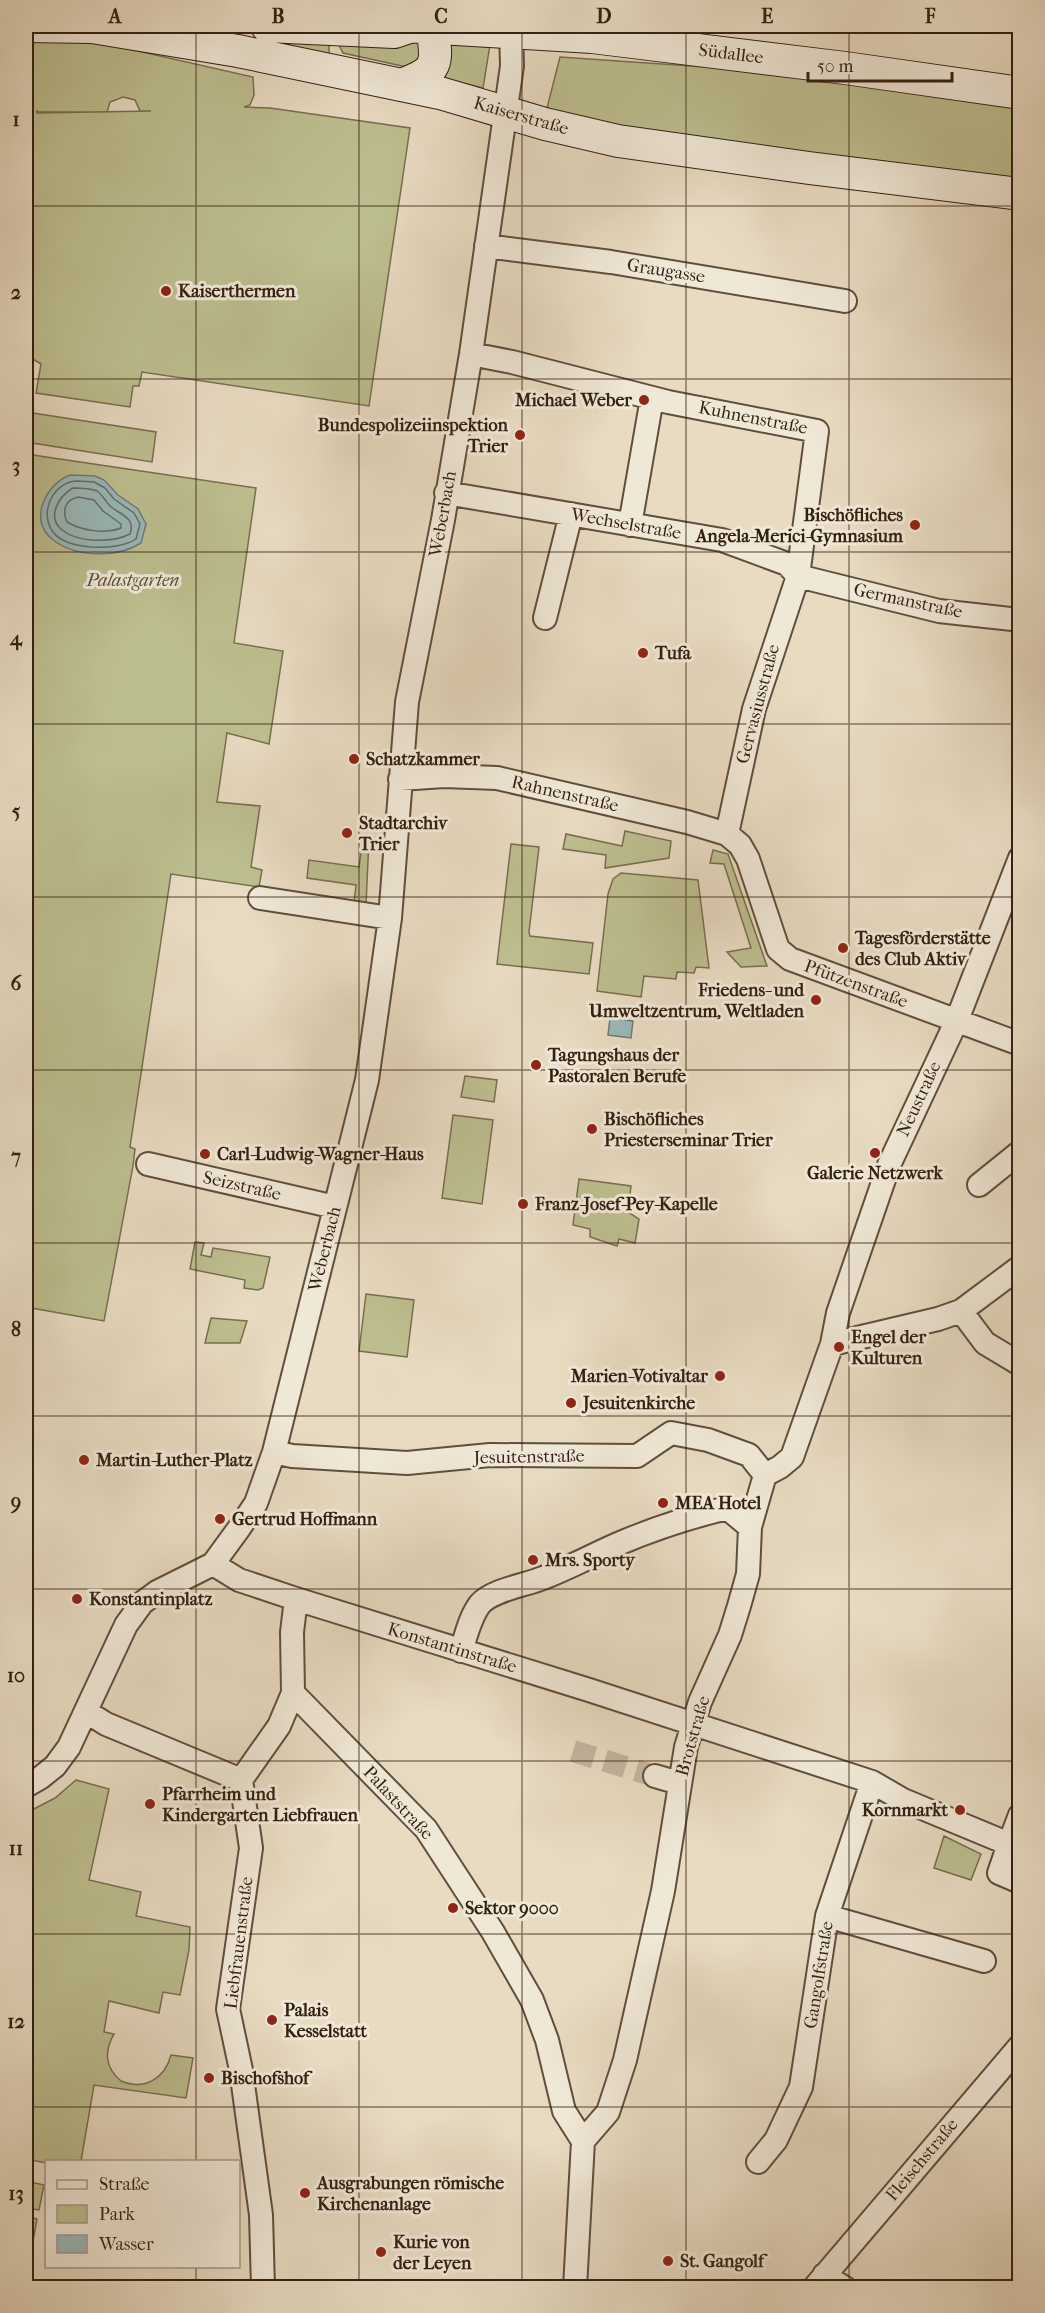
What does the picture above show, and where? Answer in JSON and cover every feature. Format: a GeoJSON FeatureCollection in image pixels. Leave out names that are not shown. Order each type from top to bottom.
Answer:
{"type":"FeatureCollection","features":[{"type":"Feature","properties":{"kind":"main road","name":"Kaiserstraße"},"geometry":{"type":"LineString","coordinates":[[26,26],[92,27],[128,32],[343,73],[440,93],[545,124],[618,141],[1020,194]]}},
{"type":"Feature","properties":{"kind":"main road","name":"Südallee"},"geometry":{"type":"LineString","coordinates":[[267,26],[394,32],[415,26],[511,31],[593,31],[1020,93]]}},
{"type":"Feature","properties":{"kind":"main road"},"geometry":{"type":"LineString","coordinates":[[401,85],[424,76],[435,61],[436,51],[415,26]]}},
{"type":"Feature","properties":{"kind":"main road"},"geometry":{"type":"LineString","coordinates":[[337,28],[334,39],[343,73]]}},
{"type":"Feature","properties":{"kind":"street","name":"Weberbach"},"geometry":{"type":"LineString","coordinates":[[213,1564],[256,1503],[274,1452],[367,1080],[390,918],[400,779],[410,686],[443,520],[471,354],[512,66],[511,31]]}},
{"type":"Feature","properties":{"kind":"street","name":"Graugasse"},"geometry":{"type":"LineString","coordinates":[[486,246],[611,262],[845,301]]}},
{"type":"Feature","properties":{"kind":"street","name":"Kuhnenstraße"},"geometry":{"type":"LineString","coordinates":[[471,354],[512,362],[652,398],[817,431],[798,576]]}},
{"type":"Feature","properties":{"kind":"street"},"geometry":{"type":"LineString","coordinates":[[630,525],[652,398]]}},
{"type":"Feature","properties":{"kind":"street","name":"Wechselstraße"},"geometry":{"type":"LineString","coordinates":[[446,493],[723,540],[787,564],[798,576]]}},
{"type":"Feature","properties":{"kind":"street"},"geometry":{"type":"LineString","coordinates":[[545,618],[571,514]]}},
{"type":"Feature","properties":{"kind":"street","name":"Germanstraße"},"geometry":{"type":"LineString","coordinates":[[798,576],[939,611],[1020,620]]}},
{"type":"Feature","properties":{"kind":"street","name":"Gervasiusstraße"},"geometry":{"type":"LineString","coordinates":[[726,834],[756,704],[798,576]]}},
{"type":"Feature","properties":{"kind":"street","name":"Rahnenstraße"},"geometry":{"type":"LineString","coordinates":[[400,779],[444,776],[497,778],[687,822],[726,834]]}},
{"type":"Feature","properties":{"kind":"street","name":"Pfützenstraße"},"geometry":{"type":"LineString","coordinates":[[726,834],[740,845],[748,860],[778,949],[790,959],[803,966],[1020,1044]]}},
{"type":"Feature","properties":{"kind":"street","name":"Neustraße"},"geometry":{"type":"LineString","coordinates":[[832,1344],[838,1313],[889,1165],[957,1020],[1020,858]]}},
{"type":"Feature","properties":{"kind":"street"},"geometry":{"type":"LineString","coordinates":[[260,898],[390,918]]}},
{"type":"Feature","properties":{"kind":"street"},"geometry":{"type":"LineString","coordinates":[[980,1185],[1020,1152]]}},
{"type":"Feature","properties":{"kind":"street","name":"Seizstraße"},"geometry":{"type":"LineString","coordinates":[[148,1164],[335,1207]]}},
{"type":"Feature","properties":{"kind":"street"},"geometry":{"type":"LineString","coordinates":[[765,1475],[792,1457],[826,1355],[832,1344],[938,1319],[961,1311],[1020,1267]]}},
{"type":"Feature","properties":{"kind":"street"},"geometry":{"type":"LineString","coordinates":[[961,1311],[985,1343],[1020,1364]]}},
{"type":"Feature","properties":{"kind":"street","name":"Jesuitenstraße"},"geometry":{"type":"LineString","coordinates":[[274,1452],[292,1456],[406,1463],[490,1455],[637,1456],[671,1433],[708,1440],[749,1455],[765,1475]]}},
{"type":"Feature","properties":{"kind":"street","name":"Brotstraße"},"geometry":{"type":"LineString","coordinates":[[583,2141],[608,2112],[625,2060],[663,1891],[686,1747],[700,1702],[730,1635],[739,1606],[747,1574],[750,1527],[765,1475]]}},
{"type":"Feature","properties":{"kind":"street"},"geometry":{"type":"LineString","coordinates":[[452,1648],[481,1604],[491,1595],[542,1579],[584,1562],[618,1544],[694,1516],[727,1508],[750,1527]]}},
{"type":"Feature","properties":{"kind":"street"},"geometry":{"type":"LineString","coordinates":[[26,1786],[40,1778],[58,1762],[76,1735],[126,1625],[142,1603],[157,1592],[213,1564]]}},
{"type":"Feature","properties":{"kind":"street","name":"Konstantinstraße"},"geometry":{"type":"LineString","coordinates":[[213,1564],[239,1580],[296,1599],[872,1782],[909,1803],[1009,1844]]}},
{"type":"Feature","properties":{"kind":"street"},"geometry":{"type":"LineString","coordinates":[[87,1712],[106,1724],[241,1780],[279,1726],[293,1693],[292,1632],[296,1599]]}},
{"type":"Feature","properties":{"kind":"street","name":"Palaststraße"},"geometry":{"type":"LineString","coordinates":[[293,1693],[432,1837],[493,1932],[532,2000],[547,2040],[564,2111],[583,2141]]}},
{"type":"Feature","properties":{"kind":"street"},"geometry":{"type":"LineString","coordinates":[[655,1776],[679,1783]]}},
{"type":"Feature","properties":{"kind":"street","name":"Liebfrauenstraße"},"geometry":{"type":"LineString","coordinates":[[241,1780],[251,1848],[228,2009],[241,2070],[261,2215],[263,2286]]}},
{"type":"Feature","properties":{"kind":"street","name":"Gangolfstraße"},"geometry":{"type":"LineString","coordinates":[[758,2162],[776,2140],[801,2087],[827,1916],[872,1782]]}},
{"type":"Feature","properties":{"kind":"street"},"geometry":{"type":"LineString","coordinates":[[1020,1815],[999,1873],[1020,1882]]}},
{"type":"Feature","properties":{"kind":"street"},"geometry":{"type":"LineString","coordinates":[[827,1916],[984,1961]]}},
{"type":"Feature","properties":{"kind":"street","name":"Fleischstraße"},"geometry":{"type":"LineString","coordinates":[[845,2288],[819,2281],[1020,2046]]}},
{"type":"Feature","properties":{"kind":"street"},"geometry":{"type":"LineString","coordinates":[[575,2288],[583,2141]]}},
{"type":"Feature","properties":{"kind":"green space"},"geometry":{"type":"Polygon","coordinates":[[[266,37],[329,38],[329,56],[265,45],[266,37]]]}},
{"type":"Feature","properties":{"kind":"green space"},"geometry":{"type":"Polygon","coordinates":[[[26,38],[85,39],[253,77],[254,95],[250,105],[244,107],[270,108],[410,128],[369,406],[142,372],[139,386],[133,386],[130,407],[36,393],[41,364],[26,355],[26,38]],[[123,97],[110,102],[107,112],[151,111],[140,111],[135,100],[123,97]],[[37,110],[37,113],[94,112],[38,112],[37,110]]]}},
{"type":"Feature","properties":{"kind":"green space"},"geometry":{"type":"Polygon","coordinates":[[[417,40],[428,48],[414,67],[343,53],[338,43],[417,40]]]}},
{"type":"Feature","properties":{"kind":"green space"},"geometry":{"type":"Polygon","coordinates":[[[449,41],[490,45],[483,88],[435,76],[449,41]]]}},
{"type":"Feature","properties":{"kind":"green space"},"geometry":{"type":"Polygon","coordinates":[[[560,57],[765,71],[1019,106],[1019,181],[620,130],[547,108],[560,57]]]}},
{"type":"Feature","properties":{"kind":"green space"},"geometry":{"type":"Polygon","coordinates":[[[26,412],[156,432],[152,462],[26,442],[26,412]]]}},
{"type":"Feature","properties":{"kind":"green space","name":"Palastgarten"},"geometry":{"type":"Polygon","coordinates":[[[26,454],[256,488],[234,643],[283,651],[269,744],[227,733],[217,802],[260,806],[251,867],[262,870],[259,887],[171,874],[130,1147],[135,1149],[133,1166],[104,1321],[26,1307],[26,454]]]}},
{"type":"Feature","properties":{"kind":"green space"},"geometry":{"type":"Polygon","coordinates":[[[625,831],[671,841],[669,858],[605,868],[606,855],[563,849],[566,834],[622,846],[625,831]]]}},
{"type":"Feature","properties":{"kind":"green space"},"geometry":{"type":"Polygon","coordinates":[[[363,839],[369,839],[366,904],[354,903],[356,885],[307,878],[309,860],[359,867],[363,839]]]}},
{"type":"Feature","properties":{"kind":"green space"},"geometry":{"type":"Polygon","coordinates":[[[511,844],[539,847],[530,936],[593,943],[589,974],[497,964],[511,844]]]}},
{"type":"Feature","properties":{"kind":"green space"},"geometry":{"type":"Polygon","coordinates":[[[713,850],[728,854],[767,966],[741,967],[727,952],[751,948],[724,864],[710,863],[713,850]]]}},
{"type":"Feature","properties":{"kind":"green space"},"geometry":{"type":"Polygon","coordinates":[[[621,873],[698,880],[709,968],[696,967],[694,973],[677,972],[676,979],[644,976],[641,997],[597,991],[608,894],[613,879],[621,873]]]}},
{"type":"Feature","properties":{"kind":"green space"},"geometry":{"type":"Polygon","coordinates":[[[465,1076],[497,1080],[494,1102],[461,1097],[465,1076]]]}},
{"type":"Feature","properties":{"kind":"green space"},"geometry":{"type":"Polygon","coordinates":[[[453,1115],[493,1120],[482,1204],[442,1198],[453,1115]]]}},
{"type":"Feature","properties":{"kind":"green space"},"geometry":{"type":"Polygon","coordinates":[[[579,1179],[631,1186],[628,1212],[639,1219],[635,1243],[619,1239],[617,1246],[590,1237],[590,1229],[573,1225],[579,1179]]]}},
{"type":"Feature","properties":{"kind":"green space"},"geometry":{"type":"Polygon","coordinates":[[[195,1242],[204,1243],[201,1255],[211,1257],[213,1248],[270,1257],[263,1288],[258,1290],[244,1288],[245,1280],[190,1269],[195,1242]]]}},
{"type":"Feature","properties":{"kind":"green space"},"geometry":{"type":"Polygon","coordinates":[[[366,1294],[414,1300],[407,1357],[359,1351],[366,1294]]]}},
{"type":"Feature","properties":{"kind":"green space"},"geometry":{"type":"Polygon","coordinates":[[[211,1318],[247,1321],[240,1343],[205,1343],[211,1318]]]}},
{"type":"Feature","properties":{"kind":"green space"},"geometry":{"type":"Polygon","coordinates":[[[76,1780],[109,1789],[89,1880],[141,1892],[136,1916],[190,1927],[189,1950],[180,1995],[163,1992],[159,2013],[109,2001],[104,2032],[114,2034],[108,2053],[112,2071],[121,2081],[130,2084],[146,2083],[159,2076],[171,2055],[193,2058],[186,2098],[94,2085],[81,2160],[45,2160],[45,2163],[26,2159],[26,1813],[55,1798],[76,1780]]]}},
{"type":"Feature","properties":{"kind":"green space"},"geometry":{"type":"Polygon","coordinates":[[[944,1836],[981,1854],[971,1880],[934,1868],[944,1836]]]}},
{"type":"Feature","properties":{"kind":"green space"},"geometry":{"type":"Polygon","coordinates":[[[26,2181],[44,2185],[39,2210],[26,2208],[26,2181]]]}},
{"type":"Feature","properties":{"kind":"green space"},"geometry":{"type":"Polygon","coordinates":[[[26,2216],[37,2219],[32,2247],[26,2246],[26,2216]]]}},
{"type":"Feature","properties":{"kind":"water"},"geometry":{"type":"Polygon","coordinates":[[[70,475],[95,476],[104,480],[118,495],[138,509],[146,524],[141,543],[121,551],[96,554],[72,550],[52,539],[41,522],[43,503],[54,486],[70,475]]]}},
{"type":"Feature","properties":{"kind":"water"},"geometry":{"type":"Polygon","coordinates":[[[610,1018],[633,1021],[631,1038],[608,1035],[610,1018]]]}},
{"type":"Feature","properties":{"kind":"tunnel"},"geometry":{"type":"LineString","coordinates":[[573,1751],[655,1776]]}},
{"type":"Feature","properties":{"kind":"place","name":"Kaiserthermen"},"geometry":{"type":"Point","coordinates":[166,291]}},
{"type":"Feature","properties":{"kind":"place","name":"Michael Weber"},"geometry":{"type":"Point","coordinates":[644,400]}},
{"type":"Feature","properties":{"kind":"place","name":"Bundespolizeiinspektion Trier"},"geometry":{"type":"Point","coordinates":[520,435]}},
{"type":"Feature","properties":{"kind":"place","name":"Bischöfliches Angela-Merici-Gymnasium"},"geometry":{"type":"Point","coordinates":[915,525]}},
{"type":"Feature","properties":{"kind":"place","name":"Tufa"},"geometry":{"type":"Point","coordinates":[643,653]}},
{"type":"Feature","properties":{"kind":"place","name":"Schatzkammer"},"geometry":{"type":"Point","coordinates":[354,759]}},
{"type":"Feature","properties":{"kind":"place","name":"Stadtarchiv Trier"},"geometry":{"type":"Point","coordinates":[347,833]}},
{"type":"Feature","properties":{"kind":"place","name":"Tagesförderstätte des Club Aktiv"},"geometry":{"type":"Point","coordinates":[843,948]}},
{"type":"Feature","properties":{"kind":"place","name":"Friedens- und Umweltzentrum, Weltladen"},"geometry":{"type":"Point","coordinates":[816,1000]}},
{"type":"Feature","properties":{"kind":"place","name":"Tagungshaus der Pastoralen Berufe"},"geometry":{"type":"Point","coordinates":[536,1065]}},
{"type":"Feature","properties":{"kind":"place","name":"Bischöfliches Priesterseminar Trier"},"geometry":{"type":"Point","coordinates":[592,1129]}},
{"type":"Feature","properties":{"kind":"place","name":"Galerie Netzwerk"},"geometry":{"type":"Point","coordinates":[875,1153]}},
{"type":"Feature","properties":{"kind":"place","name":"Carl-Ludwig-Wagner-Haus"},"geometry":{"type":"Point","coordinates":[205,1154]}},
{"type":"Feature","properties":{"kind":"place","name":"Franz-Josef-Pey-Kapelle"},"geometry":{"type":"Point","coordinates":[523,1204]}},
{"type":"Feature","properties":{"kind":"place","name":"Engel der Kulturen"},"geometry":{"type":"Point","coordinates":[839,1347]}},
{"type":"Feature","properties":{"kind":"place","name":"Marien-Votivaltar"},"geometry":{"type":"Point","coordinates":[720,1376]}},
{"type":"Feature","properties":{"kind":"place","name":"Jesuitenkirche"},"geometry":{"type":"Point","coordinates":[571,1403]}},
{"type":"Feature","properties":{"kind":"place","name":"Martin-Luther-Platz"},"geometry":{"type":"Point","coordinates":[84,1460]}},
{"type":"Feature","properties":{"kind":"place","name":"MEA Hotel"},"geometry":{"type":"Point","coordinates":[663,1503]}},
{"type":"Feature","properties":{"kind":"place","name":"Gertrud Hoffmann"},"geometry":{"type":"Point","coordinates":[220,1519]}},
{"type":"Feature","properties":{"kind":"place","name":"Mrs. Sporty"},"geometry":{"type":"Point","coordinates":[533,1560]}},
{"type":"Feature","properties":{"kind":"place","name":"Konstantinplatz"},"geometry":{"type":"Point","coordinates":[77,1599]}},
{"type":"Feature","properties":{"kind":"place","name":"Pfarrheim und Kindergarten Liebfrauen"},"geometry":{"type":"Point","coordinates":[150,1804]}},
{"type":"Feature","properties":{"kind":"place","name":"Kornmarkt"},"geometry":{"type":"Point","coordinates":[960,1810]}},
{"type":"Feature","properties":{"kind":"place","name":"Sektor 9000"},"geometry":{"type":"Point","coordinates":[453,1908]}},
{"type":"Feature","properties":{"kind":"place","name":"Palais Kesselstatt"},"geometry":{"type":"Point","coordinates":[272,2020]}},
{"type":"Feature","properties":{"kind":"place","name":"Bischofshof"},"geometry":{"type":"Point","coordinates":[209,2078]}},
{"type":"Feature","properties":{"kind":"place","name":"Ausgrabungen römische Kirchenanlage"},"geometry":{"type":"Point","coordinates":[305,2193]}},
{"type":"Feature","properties":{"kind":"place","name":"Kurie von der Leyen"},"geometry":{"type":"Point","coordinates":[381,2252]}},
{"type":"Feature","properties":{"kind":"place","name":"St. Gangolf"},"geometry":{"type":"Point","coordinates":[668,2261]}}]}
